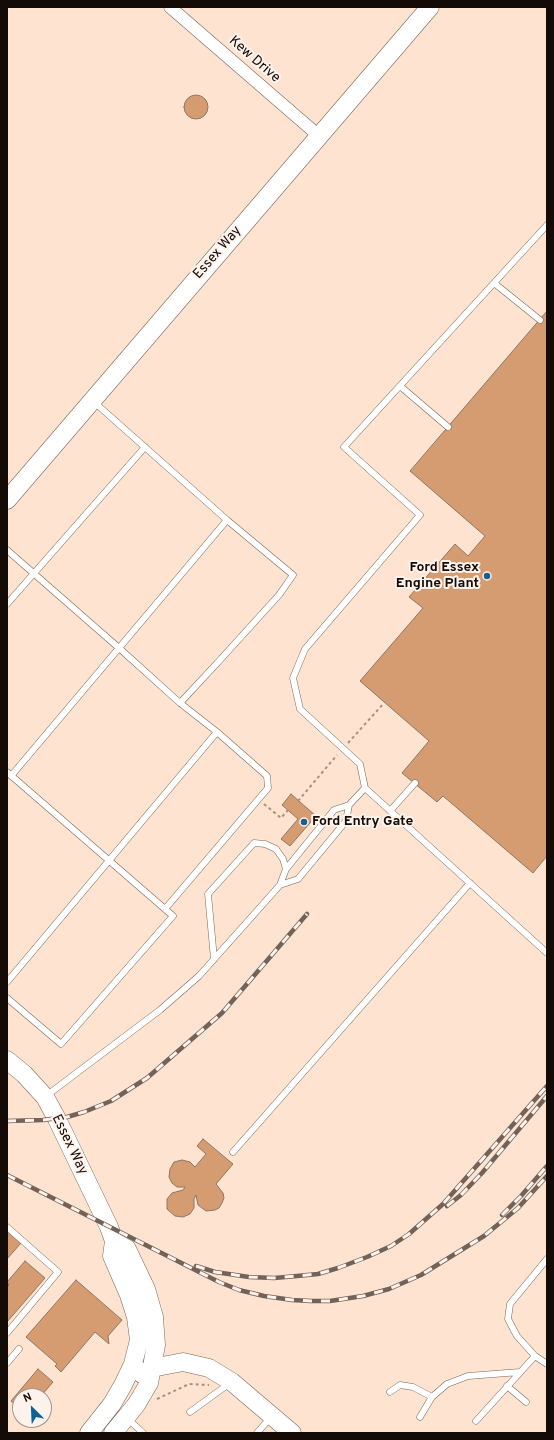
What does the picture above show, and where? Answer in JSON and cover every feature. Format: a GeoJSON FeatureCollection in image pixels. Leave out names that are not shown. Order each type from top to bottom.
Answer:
{"type":"FeatureCollection","features":[{"type":"Feature","properties":{"kind":"street","name":"Kew Drive"},"geometry":{"type":"LineString","coordinates":[[170,7],[320,136]]}},
{"type":"Feature","properties":{"kind":"street","name":"Essex Way"},"geometry":{"type":"LineString","coordinates":[[7,500],[430,7]]}},
{"type":"Feature","properties":{"kind":"street","name":"Essex Way"},"geometry":{"type":"LineString","coordinates":[[7,1060],[24,1074],[45,1097],[60,1125],[114,1241],[126,1249],[130,1256],[146,1289],[154,1317],[156,1345],[149,1384],[136,1405],[119,1411],[89,1433]]}},
{"type":"Feature","properties":{"kind":"street","name":"Essex Way"},"geometry":{"type":"LineString","coordinates":[[113,1433],[119,1411],[123,1385],[133,1364],[139,1340],[136,1317],[129,1295],[112,1256],[114,1241]]}},
{"type":"Feature","properties":{"kind":"street"},"geometry":{"type":"LineString","coordinates":[[154,1324],[160,1339],[169,1352],[183,1362],[209,1368],[232,1382],[292,1433]]}},
{"type":"Feature","properties":{"kind":"street"},"geometry":{"type":"LineString","coordinates":[[123,1385],[152,1368],[183,1362]]}},
{"type":"Feature","properties":{"kind":"lane"},"geometry":{"type":"LineString","coordinates":[[547,225],[344,447],[420,515],[305,649],[293,678],[300,709],[360,764],[365,788],[547,953]]}},
{"type":"Feature","properties":{"kind":"lane"},"geometry":{"type":"LineString","coordinates":[[494,283],[540,320]]}},
{"type":"Feature","properties":{"kind":"lane"},"geometry":{"type":"LineString","coordinates":[[400,386],[448,427]]}},
{"type":"Feature","properties":{"kind":"lane"},"geometry":{"type":"LineString","coordinates":[[92,400],[227,520],[293,575],[279,595],[234,646],[180,703]]}},
{"type":"Feature","properties":{"kind":"lane"},"geometry":{"type":"LineString","coordinates":[[7,604],[145,447]]}},
{"type":"Feature","properties":{"kind":"lane"},"geometry":{"type":"LineString","coordinates":[[7,998],[61,1044],[173,916],[9,774],[119,648],[227,520]]}},
{"type":"Feature","properties":{"kind":"lane"},"geometry":{"type":"LineString","coordinates":[[7,550],[180,703],[267,776],[268,788],[165,909]]}},
{"type":"Feature","properties":{"kind":"lane"},"geometry":{"type":"LineString","coordinates":[[7,982],[216,732]]}},
{"type":"Feature","properties":{"kind":"lane"},"geometry":{"type":"LineString","coordinates":[[390,810],[415,783]]}},
{"type":"Feature","properties":{"kind":"lane"},"geometry":{"type":"LineString","coordinates":[[45,1097],[160,1010],[199,976],[280,885],[286,869],[334,810],[349,805],[365,788]]}},
{"type":"Feature","properties":{"kind":"lane"},"geometry":{"type":"LineString","coordinates":[[280,885],[298,878],[346,821],[349,805]]}},
{"type":"Feature","properties":{"kind":"lane"},"geometry":{"type":"LineString","coordinates":[[214,959],[208,894],[254,843],[265,844],[276,849],[283,860],[286,869]]}},
{"type":"Feature","properties":{"kind":"lane"},"geometry":{"type":"LineString","coordinates":[[233,1152],[470,883]]}},
{"type":"Feature","properties":{"kind":"lane"},"geometry":{"type":"LineString","coordinates":[[7,1227],[58,1272],[7,1333]]}},
{"type":"Feature","properties":{"kind":"lane"},"geometry":{"type":"LineString","coordinates":[[547,1259],[510,1304],[508,1319],[516,1336],[535,1356],[547,1364]]}},
{"type":"Feature","properties":{"kind":"lane"},"geometry":{"type":"LineString","coordinates":[[7,1363],[19,1349]]}},
{"type":"Feature","properties":{"kind":"lane"},"geometry":{"type":"LineString","coordinates":[[476,1421],[535,1356]]}},
{"type":"Feature","properties":{"kind":"lane"},"geometry":{"type":"LineString","coordinates":[[420,1417],[432,1397],[447,1384],[468,1376],[520,1372]]}},
{"type":"Feature","properties":{"kind":"lane"},"geometry":{"type":"LineString","coordinates":[[190,1412],[232,1382]]}},
{"type":"Feature","properties":{"kind":"lane"},"geometry":{"type":"LineString","coordinates":[[390,1392],[400,1385],[413,1387],[432,1397]]}},
{"type":"Feature","properties":{"kind":"lane"},"geometry":{"type":"LineString","coordinates":[[507,1386],[526,1402]]}},
{"type":"Feature","properties":{"kind":"lane"},"geometry":{"type":"LineString","coordinates":[[119,1411],[143,1433]]}},
{"type":"Feature","properties":{"kind":"lane"},"geometry":{"type":"LineString","coordinates":[[257,1433],[272,1416]]}},
{"type":"Feature","properties":{"kind":"path"},"geometry":{"type":"LineString","coordinates":[[348,743],[384,703]]}},
{"type":"Feature","properties":{"kind":"path"},"geometry":{"type":"LineString","coordinates":[[298,801],[337,755]]}},
{"type":"Feature","properties":{"kind":"path"},"geometry":{"type":"LineString","coordinates":[[258,799],[281,818],[288,810]]}},
{"type":"Feature","properties":{"kind":"building"},"geometry":{"type":"Polygon","coordinates":[[[196,95],[201,96],[207,102],[207,112],[201,118],[196,119],[191,118],[185,112],[184,107],[185,102],[191,96],[196,95]]]}},
{"type":"Feature","properties":{"kind":"building","name":"Ford Essex Engine Plant"},"geometry":{"type":"Polygon","coordinates":[[[547,311],[547,856],[533,873],[443,796],[437,802],[402,773],[429,741],[360,681],[423,608],[409,597],[455,544],[468,556],[485,536],[410,471],[547,311]]]}},
{"type":"Feature","properties":{"kind":"building","name":"Ford Entry Gate"},"geometry":{"type":"Polygon","coordinates":[[[291,794],[316,816],[290,846],[281,839],[298,819],[282,805],[291,794]]]}},
{"type":"Feature","properties":{"kind":"building"},"geometry":{"type":"Polygon","coordinates":[[[203,1139],[233,1164],[216,1184],[223,1193],[224,1198],[219,1208],[206,1211],[198,1205],[196,1195],[194,1199],[194,1208],[190,1214],[183,1217],[175,1216],[167,1209],[167,1199],[172,1193],[183,1190],[185,1187],[177,1187],[172,1183],[169,1177],[170,1169],[174,1162],[182,1160],[190,1162],[195,1167],[206,1154],[197,1146],[203,1139]]]}},
{"type":"Feature","properties":{"kind":"building"},"geometry":{"type":"Polygon","coordinates":[[[7,1231],[21,1243],[7,1259],[7,1231]]]}},
{"type":"Feature","properties":{"kind":"building"},"geometry":{"type":"Polygon","coordinates":[[[25,1261],[45,1278],[7,1322],[7,1287],[9,1285],[7,1282],[25,1261]]]}},
{"type":"Feature","properties":{"kind":"building"},"geometry":{"type":"Polygon","coordinates":[[[76,1280],[122,1320],[108,1336],[109,1344],[95,1332],[61,1372],[55,1366],[57,1364],[26,1337],[76,1280]]]}},
{"type":"Feature","properties":{"kind":"building"},"geometry":{"type":"Polygon","coordinates":[[[38,1369],[53,1382],[48,1388],[22,1388],[38,1369]]]}},
{"type":"Feature","properties":{"kind":"railway"},"geometry":{"type":"LineString","coordinates":[[7,1121],[43,1120],[67,1117],[84,1112],[111,1101],[147,1078],[222,1013],[307,914]]}},
{"type":"Feature","properties":{"kind":"railway"},"geometry":{"type":"LineString","coordinates":[[196,1266],[215,1272],[249,1277],[274,1278],[318,1274],[367,1257],[391,1246],[409,1234],[443,1204],[547,1086]]}},
{"type":"Feature","properties":{"kind":"railway"},"geometry":{"type":"LineString","coordinates":[[447,1206],[461,1195],[482,1173],[547,1096]]}},
{"type":"Feature","properties":{"kind":"railway"},"geometry":{"type":"LineString","coordinates":[[502,1215],[547,1166]]}},
{"type":"Feature","properties":{"kind":"railway"},"geometry":{"type":"LineString","coordinates":[[7,1175],[219,1282],[239,1290],[264,1296],[311,1301],[330,1301],[363,1296],[389,1289],[421,1275],[484,1236],[518,1208],[547,1176]]}},
{"type":"Feature","properties":{"kind":"place","name":"Ford Essex Engine Plant"},"geometry":{"type":"Point","coordinates":[487,576]}},
{"type":"Feature","properties":{"kind":"place","name":"Ford Entry Gate"},"geometry":{"type":"Point","coordinates":[304,822]}}]}
